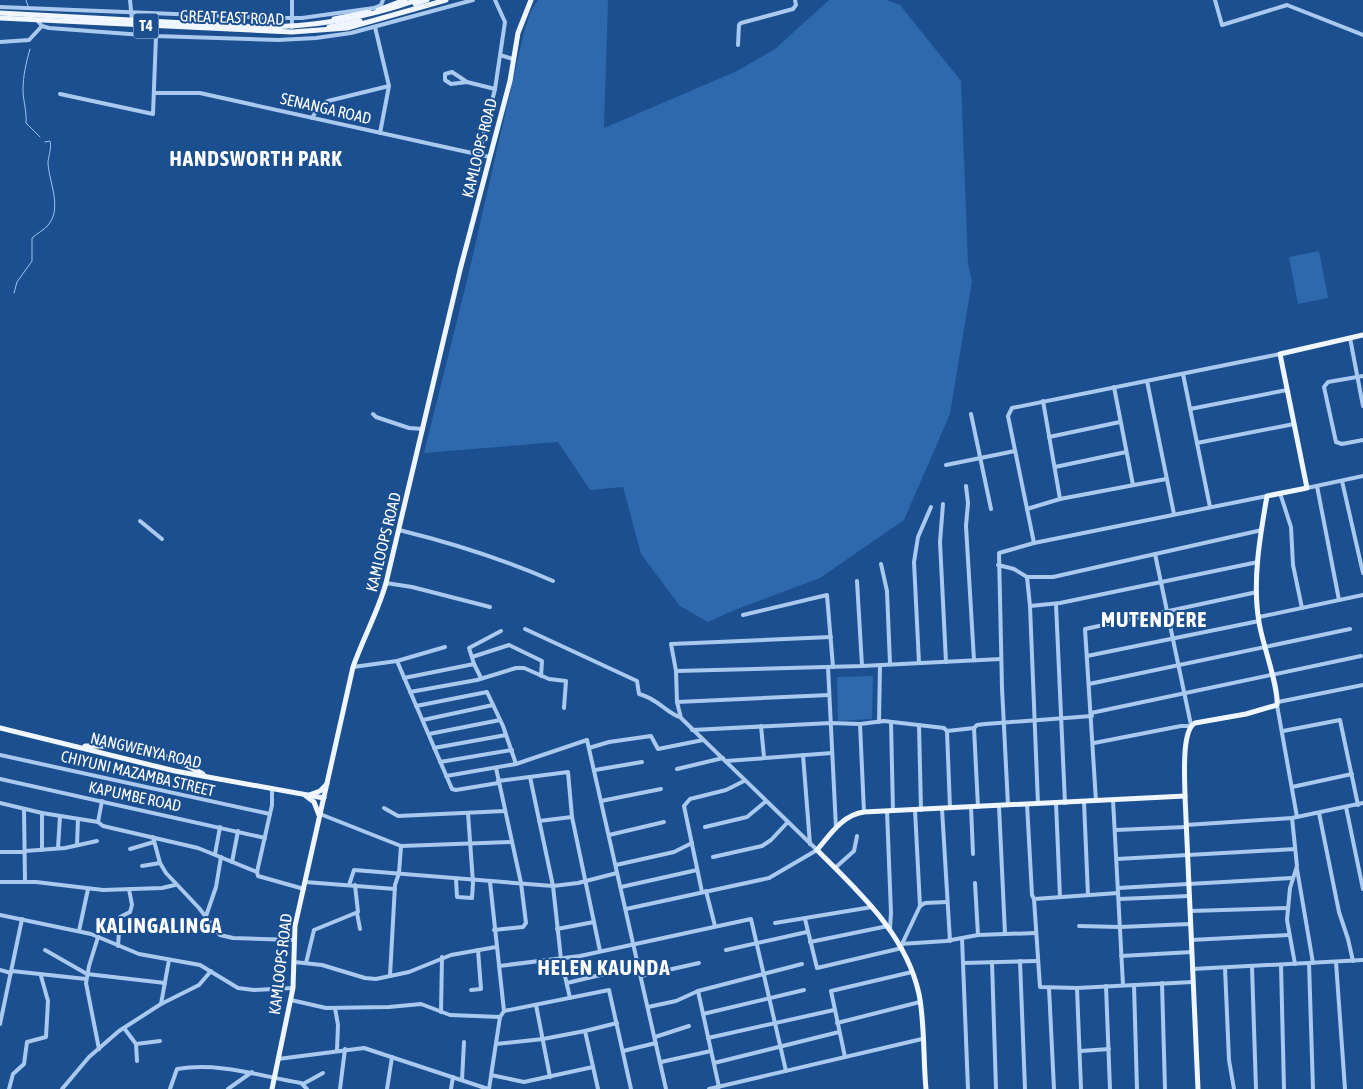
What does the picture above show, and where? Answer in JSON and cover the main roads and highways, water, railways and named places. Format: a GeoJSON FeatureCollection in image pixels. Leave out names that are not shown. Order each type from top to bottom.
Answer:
{"type":"FeatureCollection","features":[{"type":"Feature","properties":{"kind":"main road","name":"GREAT EAST ROAD"},"geometry":{"type":"LineString","coordinates":[[312,28],[405,0]]}},
{"type":"Feature","properties":{"kind":"main road","name":"GREAT EAST ROAD"},"geometry":{"type":"LineString","coordinates":[[312,28],[354,19],[417,0]]}},
{"type":"Feature","properties":{"kind":"main road","name":"GREAT EAST ROAD"},"geometry":{"type":"LineString","coordinates":[[0,18],[292,30],[355,22],[427,0]]}},
{"type":"Feature","properties":{"kind":"main road","name":"GREAT EAST ROAD"},"geometry":{"type":"LineString","coordinates":[[312,28],[328,30],[359,25],[446,0]]}},
{"type":"Feature","properties":{"kind":"main road","name":"KAMLOOPS ROAD"},"geometry":{"type":"LineString","coordinates":[[272,1089],[293,988],[295,926],[353,667],[361,644],[380,604],[386,583],[460,270],[514,59],[520,27],[530,1]]}},
{"type":"Feature","properties":{"kind":"main road","name":"GREAT EAST ROAD"},"geometry":{"type":"LineString","coordinates":[[0,13],[292,30]]}},
{"type":"Feature","properties":{"kind":"main road"},"geometry":{"type":"LineString","coordinates":[[1198,1089],[1185,796],[1185,750],[1190,726],[1271,708],[1278,703],[1259,619],[1257,592],[1258,562],[1262,530],[1267,496],[1307,488],[1280,354],[1363,335]]}},
{"type":"Feature","properties":{"kind":"main road","name":"NANGWENYA ROAD"},"geometry":{"type":"LineString","coordinates":[[0,728],[208,777],[324,798]]}},
{"type":"Feature","properties":{"kind":"main road","name":"NANGWENYA ROAD"},"geometry":{"type":"LineString","coordinates":[[77,746],[146,749],[174,758],[208,777]]}},
{"type":"Feature","properties":{"kind":"main road"},"geometry":{"type":"LineString","coordinates":[[304,795],[320,791],[327,783]]}},
{"type":"Feature","properties":{"kind":"main road"},"geometry":{"type":"LineString","coordinates":[[304,795],[310,798],[318,808],[318,821]]}},
{"type":"Feature","properties":{"kind":"main road"},"geometry":{"type":"LineString","coordinates":[[926,1089],[920,1002],[912,972],[901,945],[872,907],[817,850],[836,828],[850,816],[864,812],[1185,796]]}},
{"type":"Feature","properties":{"kind":"waterway"},"geometry":{"type":"LineString","coordinates":[[26,0],[28,6]]}},
{"type":"Feature","properties":{"kind":"waterway"},"geometry":{"type":"LineString","coordinates":[[30,49],[23,85],[26,123],[40,137]]}},
{"type":"Feature","properties":{"kind":"waterway"},"geometry":{"type":"LineString","coordinates":[[14,293],[17,282],[32,261],[32,238],[47,226],[53,217],[55,202],[48,163],[50,141],[45,142]]}},
{"type":"Feature","properties":{"kind":"district","name":"HANDSWORTH PARK"},"geometry":{"type":"Point","coordinates":[256,159]}},
{"type":"Feature","properties":{"kind":"district","name":"MUTENDERE"},"geometry":{"type":"Point","coordinates":[1154,620]}},
{"type":"Feature","properties":{"kind":"district","name":"KALINGALINGA"},"geometry":{"type":"Point","coordinates":[159,926]}},
{"type":"Feature","properties":{"kind":"district","name":"HELEN KAUNDA"},"geometry":{"type":"Point","coordinates":[604,968]}}]}
